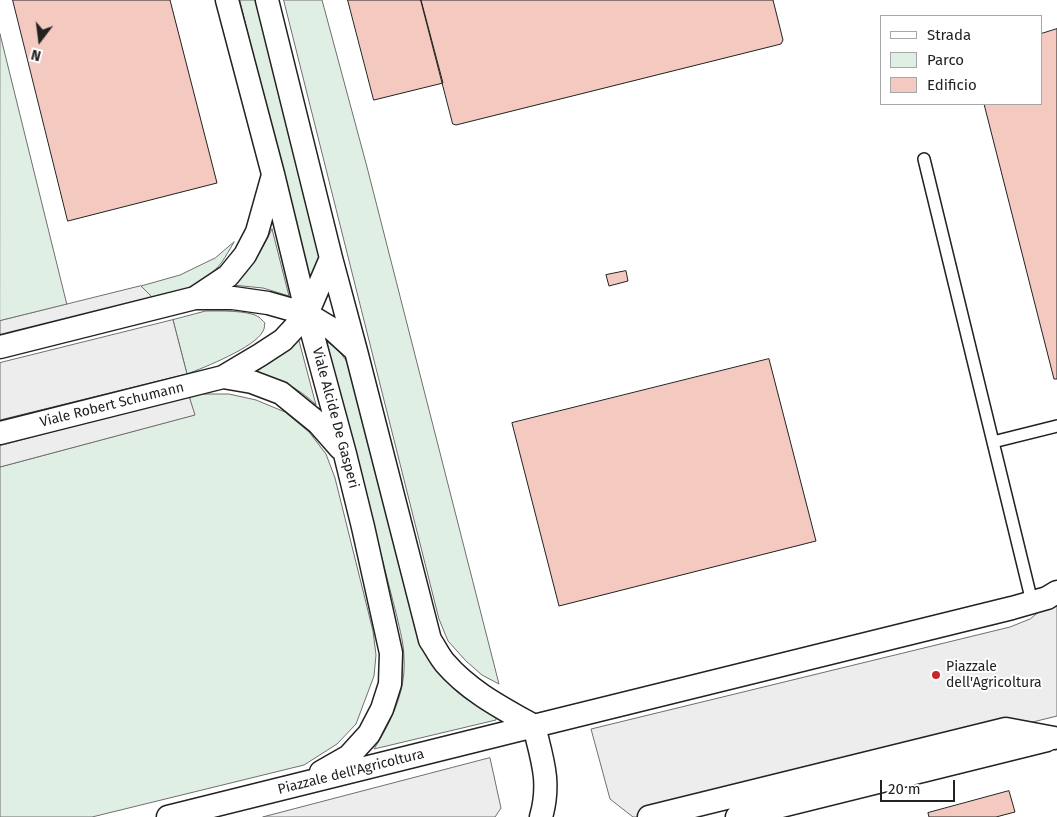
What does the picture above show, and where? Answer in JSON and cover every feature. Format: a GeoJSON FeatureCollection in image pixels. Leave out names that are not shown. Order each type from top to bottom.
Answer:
{"type":"FeatureCollection","features":[{"type":"Feature","properties":{"kind":"street","name":"Viale Alcide De Gasperi"},"geometry":{"type":"LineString","coordinates":[[227,0],[366,537],[392,654],[390,684],[382,709],[369,734],[349,756],[323,771],[281,789]]}},
{"type":"Feature","properties":{"kind":"street"},"geometry":{"type":"LineString","coordinates":[[267,0],[331,258],[430,640],[444,662],[465,684],[490,702],[534,726],[546,779],[543,816]]}},
{"type":"Feature","properties":{"kind":"street"},"geometry":{"type":"LineString","coordinates":[[195,298],[228,276],[245,255],[257,232],[273,174]]}},
{"type":"Feature","properties":{"kind":"street","name":"Viale Robert Schumann"},"geometry":{"type":"LineString","coordinates":[[0,433],[223,376],[282,340],[307,314],[331,258]]}},
{"type":"Feature","properties":{"kind":"street"},"geometry":{"type":"LineString","coordinates":[[0,347],[195,298],[234,298],[268,303],[307,314],[332,329],[356,351]]}},
{"type":"Feature","properties":{"kind":"street","name":"Viale Robert Schumann"},"geometry":{"type":"LineString","coordinates":[[223,376],[252,382],[281,393],[318,423],[345,454]]}},
{"type":"Feature","properties":{"kind":"street","name":"Piazzale dell'Agricoltura"},"geometry":{"type":"LineString","coordinates":[[168,817],[1012,608],[1047,598],[1057,592]]}},
{"type":"Feature","properties":{"kind":"street"},"geometry":{"type":"LineString","coordinates":[[649,817],[1006,729],[1056,742]]}},
{"type":"Feature","properties":{"kind":"street"},"geometry":{"type":"LineString","coordinates":[[737,817],[1056,742]]}},
{"type":"Feature","properties":{"kind":"lane"},"geometry":{"type":"LineString","coordinates":[[924,159],[1032,602]]}},
{"type":"Feature","properties":{"kind":"lane"},"geometry":{"type":"LineString","coordinates":[[993,442],[1057,426]]}},
{"type":"Feature","properties":{"kind":"green space"},"geometry":{"type":"Polygon","coordinates":[[[240,0],[255,0],[320,251],[320,257],[310,279],[240,0]]]}},
{"type":"Feature","properties":{"kind":"green space"},"geometry":{"type":"Polygon","coordinates":[[[284,0],[322,0],[367,167],[499,684],[482,675],[466,661],[448,641],[439,619],[284,0]]]}},
{"type":"Feature","properties":{"kind":"green space"},"geometry":{"type":"Polygon","coordinates":[[[0,34],[67,305],[0,321],[0,34]]]}},
{"type":"Feature","properties":{"kind":"green space"},"geometry":{"type":"Polygon","coordinates":[[[272,229],[289,296],[263,288],[232,285],[255,260],[272,229]]]}},
{"type":"Feature","properties":{"kind":"green space"},"geometry":{"type":"Polygon","coordinates":[[[234,242],[215,270],[192,286],[155,300],[141,286],[180,275],[215,258],[234,242]]]}},
{"type":"Feature","properties":{"kind":"green space"},"geometry":{"type":"Polygon","coordinates":[[[206,311],[248,313],[259,317],[265,323],[264,329],[250,344],[240,350],[187,374],[173,320],[206,311]]]}},
{"type":"Feature","properties":{"kind":"green space"},"geometry":{"type":"Polygon","coordinates":[[[298,337],[316,405],[288,384],[256,372],[282,354],[298,337]]]}},
{"type":"Feature","properties":{"kind":"green space"},"geometry":{"type":"Polygon","coordinates":[[[327,342],[338,350],[347,362],[420,643],[435,668],[450,685],[464,697],[495,715],[496,720],[374,749],[396,706],[403,683],[402,638],[327,342]]]}},
{"type":"Feature","properties":{"kind":"green space"},"geometry":{"type":"Polygon","coordinates":[[[229,394],[256,400],[285,412],[309,432],[326,454],[335,478],[373,631],[376,655],[374,676],[356,724],[337,744],[304,765],[92,817],[0,817],[0,467],[194,415],[189,396],[229,394]]]}},
{"type":"Feature","properties":{"kind":"shaded area"},"geometry":{"type":"Polygon","coordinates":[[[141,286],[155,300],[0,338],[0,321],[141,286]]]}},
{"type":"Feature","properties":{"kind":"shaded area"},"geometry":{"type":"Polygon","coordinates":[[[173,320],[187,374],[0,420],[0,363],[173,320]]]}},
{"type":"Feature","properties":{"kind":"shaded area"},"geometry":{"type":"Polygon","coordinates":[[[189,396],[195,415],[0,467],[0,446],[189,396]]]}},
{"type":"Feature","properties":{"kind":"shaded area","name":"Piazzale dell'Agricoltura"},"geometry":{"type":"Polygon","coordinates":[[[1057,597],[1057,716],[649,817],[633,817],[610,799],[591,729],[1010,627],[1030,619],[1057,597]]]}},
{"type":"Feature","properties":{"kind":"shaded area"},"geometry":{"type":"Polygon","coordinates":[[[490,758],[501,808],[495,817],[263,817],[490,758]]]}},
{"type":"Feature","properties":{"kind":"building"},"geometry":{"type":"Polygon","coordinates":[[[13,0],[170,0],[217,183],[68,221],[13,0]]]}},
{"type":"Feature","properties":{"kind":"building"},"geometry":{"type":"Polygon","coordinates":[[[348,0],[421,0],[443,83],[374,100],[348,0]]]}},
{"type":"Feature","properties":{"kind":"building"},"geometry":{"type":"Polygon","coordinates":[[[421,0],[773,0],[783,40],[781,44],[456,125],[453,124],[421,0]]]}},
{"type":"Feature","properties":{"kind":"building"},"geometry":{"type":"Polygon","coordinates":[[[1057,29],[1057,379],[1054,379],[984,105],[1042,105],[1042,34],[1057,29]]]}},
{"type":"Feature","properties":{"kind":"building"},"geometry":{"type":"Polygon","coordinates":[[[626,271],[628,281],[609,286],[606,275],[626,271]]]}},
{"type":"Feature","properties":{"kind":"building"},"geometry":{"type":"Polygon","coordinates":[[[769,359],[816,541],[559,606],[512,423],[769,359]]]}},
{"type":"Feature","properties":{"kind":"building"},"geometry":{"type":"Polygon","coordinates":[[[1009,791],[1015,812],[996,817],[929,817],[928,813],[1009,791]]]}},
{"type":"Feature","properties":{"kind":"place","name":"Piazzale dell'Agricoltura"},"geometry":{"type":"Point","coordinates":[936,675]}}]}
